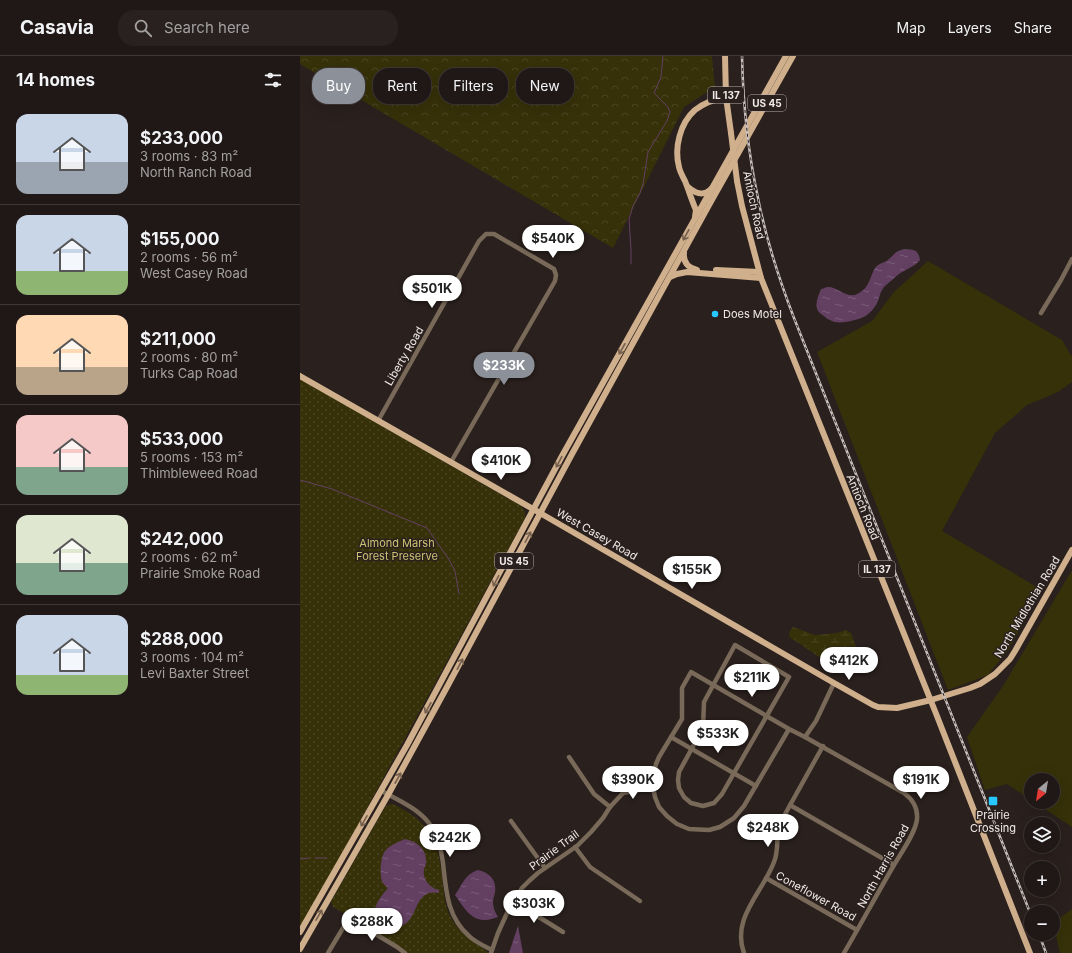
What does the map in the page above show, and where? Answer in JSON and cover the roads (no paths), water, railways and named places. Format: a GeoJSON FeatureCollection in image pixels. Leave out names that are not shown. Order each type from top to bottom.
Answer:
{"type":"FeatureCollection","features":[{"type":"Feature","properties":{"kind":"main road","name":"Antioch Road"},"geometry":{"type":"LineString","coordinates":[[725,56],[726,97],[737,181],[760,275],[931,700],[1030,953]]}},
{"type":"Feature","properties":{"kind":"main road","name":"US 45"},"geometry":{"type":"LineString","coordinates":[[300,932],[382,791],[433,699],[565,450],[786,56]]}},
{"type":"Feature","properties":{"kind":"main road","name":"US 45"},"geometry":{"type":"LineString","coordinates":[[300,949],[388,794],[540,513],[793,56]]}},
{"type":"Feature","properties":{"kind":"main road"},"geometry":{"type":"LineString","coordinates":[[695,219],[696,210],[679,167],[677,151],[679,139],[682,128],[694,111],[715,99],[726,97]]}},
{"type":"Feature","properties":{"kind":"main road"},"geometry":{"type":"LineString","coordinates":[[686,185],[699,194],[707,192],[712,188]]}},
{"type":"Feature","properties":{"kind":"main road"},"geometry":{"type":"LineString","coordinates":[[684,252],[683,258],[686,264],[695,270],[760,275]]}},
{"type":"Feature","properties":{"kind":"main road"},"geometry":{"type":"LineString","coordinates":[[670,277],[687,272],[760,275]]}},
{"type":"Feature","properties":{"kind":"main road","name":"West Casey Road"},"geometry":{"type":"LineString","coordinates":[[300,376],[873,705],[897,708],[931,700]]}},
{"type":"Feature","properties":{"kind":"main road","name":"North Midlothian Road"},"geometry":{"type":"LineString","coordinates":[[931,700],[951,695],[980,684],[1003,667],[1015,651],[1072,550]]}},
{"type":"Feature","properties":{"kind":"street","name":"Liberty Road"},"geometry":{"type":"LineString","coordinates":[[378,421],[479,241],[486,234],[490,233],[503,239],[555,270],[555,281],[451,462]]}},
{"type":"Feature","properties":{"kind":"street"},"geometry":{"type":"LineString","coordinates":[[1041,313],[1072,259]]}},
{"type":"Feature","properties":{"kind":"street"},"geometry":{"type":"LineString","coordinates":[[735,645],[789,677],[767,716],[722,794],[714,803],[703,806],[691,803],[684,797],[679,788],[679,772],[703,728],[704,702],[735,645]]}},
{"type":"Feature","properties":{"kind":"street","name":"North Harris Road"},"geometry":{"type":"LineString","coordinates":[[671,737],[682,718],[682,688],[691,672],[789,729],[823,746],[909,797],[917,810],[916,826],[844,953]]}},
{"type":"Feature","properties":{"kind":"street"},"geometry":{"type":"LineString","coordinates":[[805,737],[816,721],[834,683]]}},
{"type":"Feature","properties":{"kind":"street"},"geometry":{"type":"LineString","coordinates":[[756,786],[671,737],[656,764],[653,787],[659,807],[672,821],[689,829],[709,830],[720,827],[734,818],[744,806],[756,786],[789,729]]}},
{"type":"Feature","properties":{"kind":"street"},"geometry":{"type":"LineString","coordinates":[[744,953],[741,936],[742,925],[749,907],[772,866],[776,855],[777,831],[779,825],[823,746]]}},
{"type":"Feature","properties":{"kind":"street"},"geometry":{"type":"LineString","coordinates":[[569,757],[594,794],[610,807]]}},
{"type":"Feature","properties":{"kind":"street","name":"Prairie Trail"},"geometry":{"type":"LineString","coordinates":[[492,952],[498,933],[513,901],[529,880],[574,848],[591,832],[622,793],[653,787]]}},
{"type":"Feature","properties":{"kind":"street"},"geometry":{"type":"LineString","coordinates":[[382,791],[416,810],[431,826],[437,836],[441,849],[447,899],[453,916],[468,936],[492,952]]}},
{"type":"Feature","properties":{"kind":"street"},"geometry":{"type":"LineString","coordinates":[[790,805],[894,865]]}},
{"type":"Feature","properties":{"kind":"street"},"geometry":{"type":"LineString","coordinates":[[511,821],[545,868]]}},
{"type":"Feature","properties":{"kind":"street"},"geometry":{"type":"LineString","coordinates":[[574,848],[590,867],[640,902]]}},
{"type":"Feature","properties":{"kind":"street","name":"Coneflower Road"},"geometry":{"type":"LineString","coordinates":[[766,878],[857,930]]}},
{"type":"Feature","properties":{"kind":"street"},"geometry":{"type":"LineString","coordinates":[[513,901],[563,932]]}},
{"type":"Feature","properties":{"kind":"street"},"geometry":{"type":"LineString","coordinates":[[328,953],[349,918],[398,947],[404,953]]}},
{"type":"Feature","properties":{"kind":"water"},"geometry":{"type":"Polygon","coordinates":[[[905,249],[917,252],[920,260],[899,274],[885,286],[876,305],[867,315],[860,319],[835,322],[820,314],[816,304],[821,289],[831,287],[847,294],[855,295],[866,287],[874,269],[878,265],[887,261],[897,251],[905,249]]]}},
{"type":"Feature","properties":{"kind":"water"},"geometry":{"type":"Polygon","coordinates":[[[405,839],[416,843],[424,852],[426,856],[424,869],[425,880],[439,890],[439,893],[427,894],[420,900],[408,922],[400,926],[392,926],[382,921],[374,913],[377,903],[388,888],[383,884],[381,861],[388,848],[405,839]]]}},
{"type":"Feature","properties":{"kind":"water"},"geometry":{"type":"Polygon","coordinates":[[[478,870],[489,875],[494,881],[495,893],[493,904],[494,910],[498,917],[485,920],[475,918],[467,912],[455,895],[464,880],[470,874],[478,870]]]}},
{"type":"Feature","properties":{"kind":"water"},"geometry":{"type":"Polygon","coordinates":[[[518,926],[523,953],[509,953],[518,926]]]}},
{"type":"Feature","properties":{"kind":"waterway"},"geometry":{"type":"LineString","coordinates":[[631,264],[629,219],[643,184],[648,152],[667,121],[670,112],[668,107],[654,93],[661,77],[663,56]]}},
{"type":"Feature","properties":{"kind":"waterway"},"geometry":{"type":"LineString","coordinates":[[300,480],[332,489],[427,528],[448,558],[455,571],[459,594]]}},
{"type":"Feature","properties":{"kind":"waterway"},"geometry":{"type":"LineString","coordinates":[[300,859],[309,858]]}},
{"type":"Feature","properties":{"kind":"waterway"},"geometry":{"type":"LineString","coordinates":[[315,858],[327,858]]}},
{"type":"Feature","properties":{"kind":"railway"},"geometry":{"type":"LineString","coordinates":[[742,56],[745,109],[751,163],[765,229],[778,274],[794,318],[1027,905]]}},
{"type":"Feature","properties":{"kind":"railway"},"geometry":{"type":"LineString","coordinates":[[1042,941],[1046,953]]}},
{"type":"Feature","properties":{"kind":"place","name":"Does Motel"},"geometry":{"type":"Point","coordinates":[715,314]}},
{"type":"Feature","properties":{"kind":"place","name":"Prairie Crossing"},"geometry":{"type":"Point","coordinates":[993,801]}},
{"type":"Feature","properties":{"kind":"park label","name":"Almond Marsh Forest Preserve"},"geometry":{"type":"Point","coordinates":[397,549]}}]}
